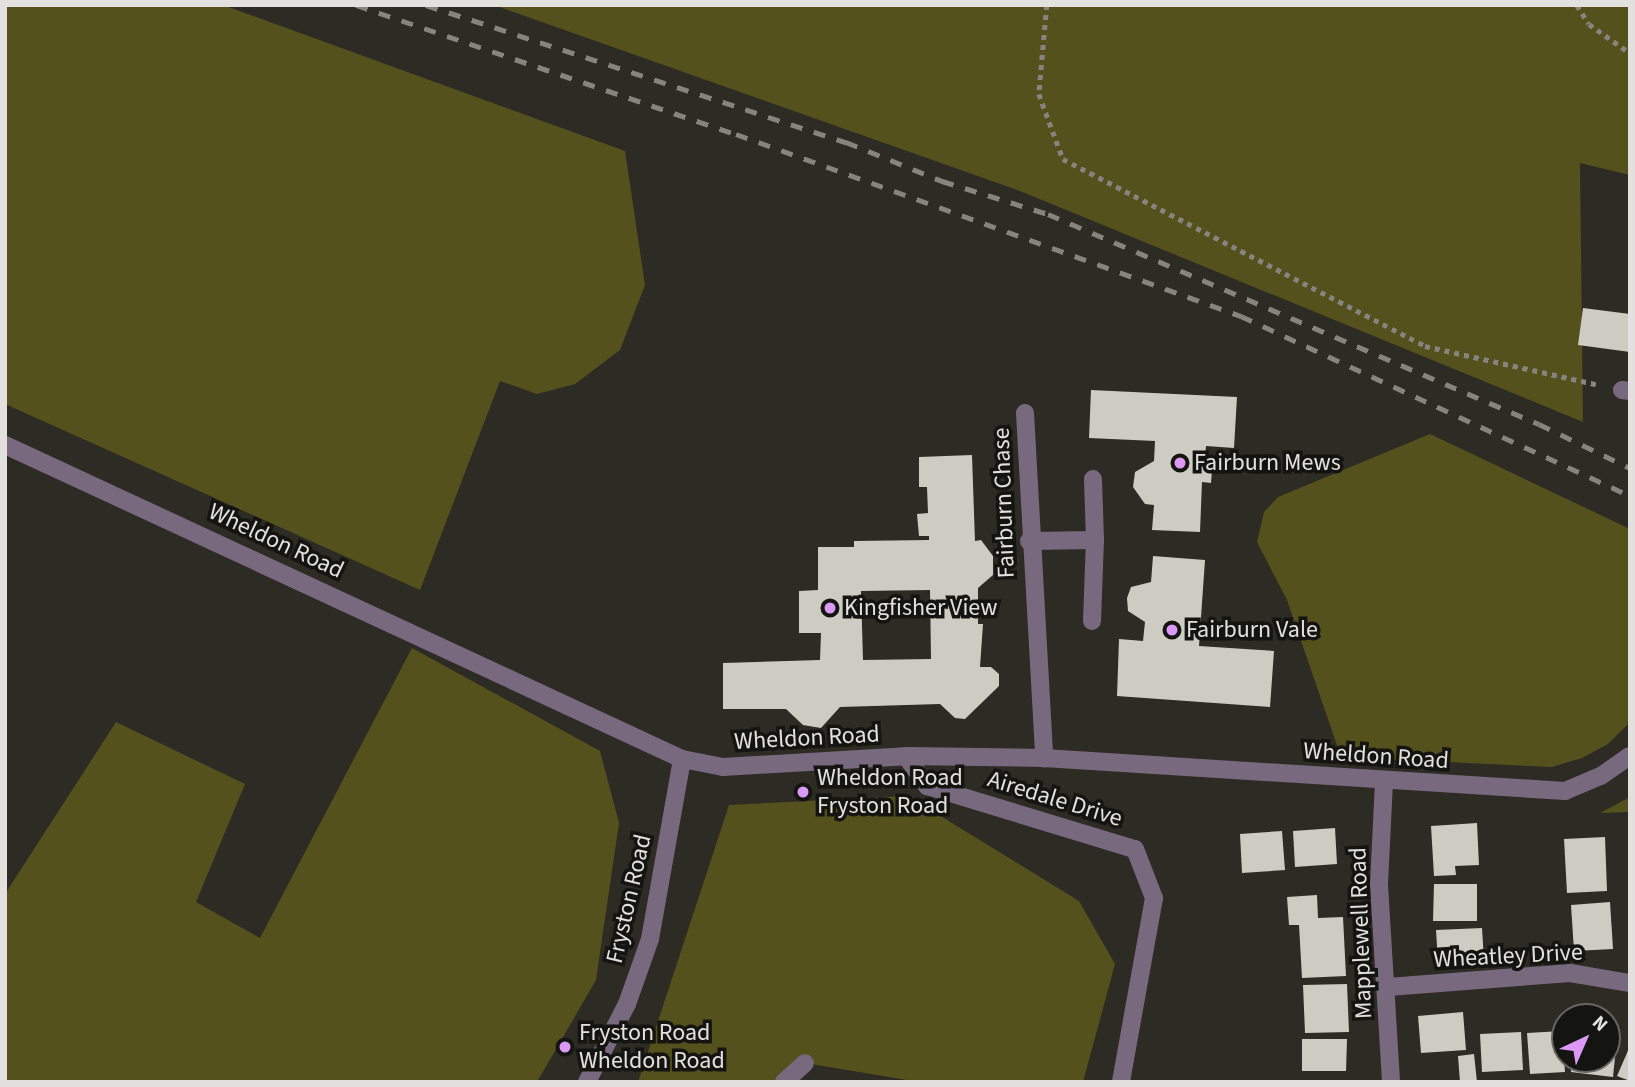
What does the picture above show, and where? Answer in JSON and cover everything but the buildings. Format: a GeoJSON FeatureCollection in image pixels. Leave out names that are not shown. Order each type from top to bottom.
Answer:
{"type":"FeatureCollection","features":[{"type":"Feature","properties":{"kind":"street","name":"Fairburn Chase"},"geometry":{"type":"LineString","coordinates":[[1026,413],[1029,541],[1044,758]]}},
{"type":"Feature","properties":{"kind":"street","name":"Wheldon Road"},"geometry":{"type":"LineString","coordinates":[[5,445],[682,759],[755,768],[906,756],[1044,758],[1384,782],[1565,791],[1601,776],[1630,756]]}},
{"type":"Feature","properties":{"kind":"street"},"geometry":{"type":"LineString","coordinates":[[1092,621],[1095,540],[1093,479]]}},
{"type":"Feature","properties":{"kind":"street"},"geometry":{"type":"LineString","coordinates":[[1029,541],[1095,540]]}},
{"type":"Feature","properties":{"kind":"street","name":"Airedale Drive"},"geometry":{"type":"LineString","coordinates":[[906,756],[927,786],[1135,849],[1154,898],[1121,1082]]}},
{"type":"Feature","properties":{"kind":"street","name":"Fryston Road"},"geometry":{"type":"LineString","coordinates":[[587,1082],[627,1004],[650,939],[682,759]]}},
{"type":"Feature","properties":{"kind":"street","name":"Mapplewell Road"},"geometry":{"type":"LineString","coordinates":[[1384,782],[1379,885],[1388,987],[1391,1082]]}},
{"type":"Feature","properties":{"kind":"street","name":"Wheatley Drive"},"geometry":{"type":"LineString","coordinates":[[1388,987],[1570,973],[1630,983]]}},
{"type":"Feature","properties":{"kind":"street"},"geometry":{"type":"LineString","coordinates":[[784,1082],[805,1063]]}},
{"type":"Feature","properties":{"kind":"path"},"geometry":{"type":"LineString","coordinates":[[1046,5],[1039,94],[1063,159],[1425,346],[1626,390]]}},
{"type":"Feature","properties":{"kind":"path"},"geometry":{"type":"LineString","coordinates":[[1577,5],[1589,24],[1630,53]]}},
{"type":"Feature","properties":{"kind":"shaded area"},"geometry":{"type":"Polygon","coordinates":[[[5,5],[223,5],[625,151],[645,285],[620,350],[575,384],[537,394],[500,381],[420,590],[5,404],[5,5]]]}},
{"type":"Feature","properties":{"kind":"shaded area"},"geometry":{"type":"Polygon","coordinates":[[[494,5],[1630,5],[1630,175],[1580,163],[1583,422],[1020,191],[494,5]]]}},
{"type":"Feature","properties":{"kind":"shaded area"},"geometry":{"type":"Polygon","coordinates":[[[1430,434],[1630,529],[1630,722],[1608,744],[1582,758],[1552,767],[1341,757],[1287,600],[1257,542],[1264,512],[1278,497],[1430,434]]]}},
{"type":"Feature","properties":{"kind":"shaded area"},"geometry":{"type":"Polygon","coordinates":[[[412,648],[600,751],[619,823],[596,980],[537,1082],[5,1082],[5,894],[116,722],[245,784],[196,902],[260,938],[412,648]]]}},
{"type":"Feature","properties":{"kind":"shaded area"},"geometry":{"type":"Polygon","coordinates":[[[908,796],[1079,901],[1115,964],[1083,1082],[919,1082],[805,1063],[784,1082],[638,1082],[729,805],[908,796]]]}},
{"type":"Feature","properties":{"kind":"shaded area"},"geometry":{"type":"Polygon","coordinates":[[[1630,797],[1630,812],[1600,813],[1630,797]]]}},
{"type":"Feature","properties":{"kind":"railway"},"geometry":{"type":"LineString","coordinates":[[356,5],[736,134],[1241,316],[1630,496]]}},
{"type":"Feature","properties":{"kind":"railway"},"geometry":{"type":"LineString","coordinates":[[426,5],[846,142],[942,181],[1048,214],[1539,424],[1630,468]]}},
{"type":"Feature","properties":{"kind":"place","name":"Fairburn Mews"},"geometry":{"type":"Point","coordinates":[1180,463]}},
{"type":"Feature","properties":{"kind":"place","name":"Kingfisher View"},"geometry":{"type":"Point","coordinates":[830,608]}},
{"type":"Feature","properties":{"kind":"place","name":"Fairburn Vale"},"geometry":{"type":"Point","coordinates":[1172,630]}},
{"type":"Feature","properties":{"kind":"place","name":"Wheldon Road Fryston Road"},"geometry":{"type":"Point","coordinates":[803,792]}},
{"type":"Feature","properties":{"kind":"place","name":"Fryston Road Wheldon Road"},"geometry":{"type":"Point","coordinates":[565,1047]}}]}
